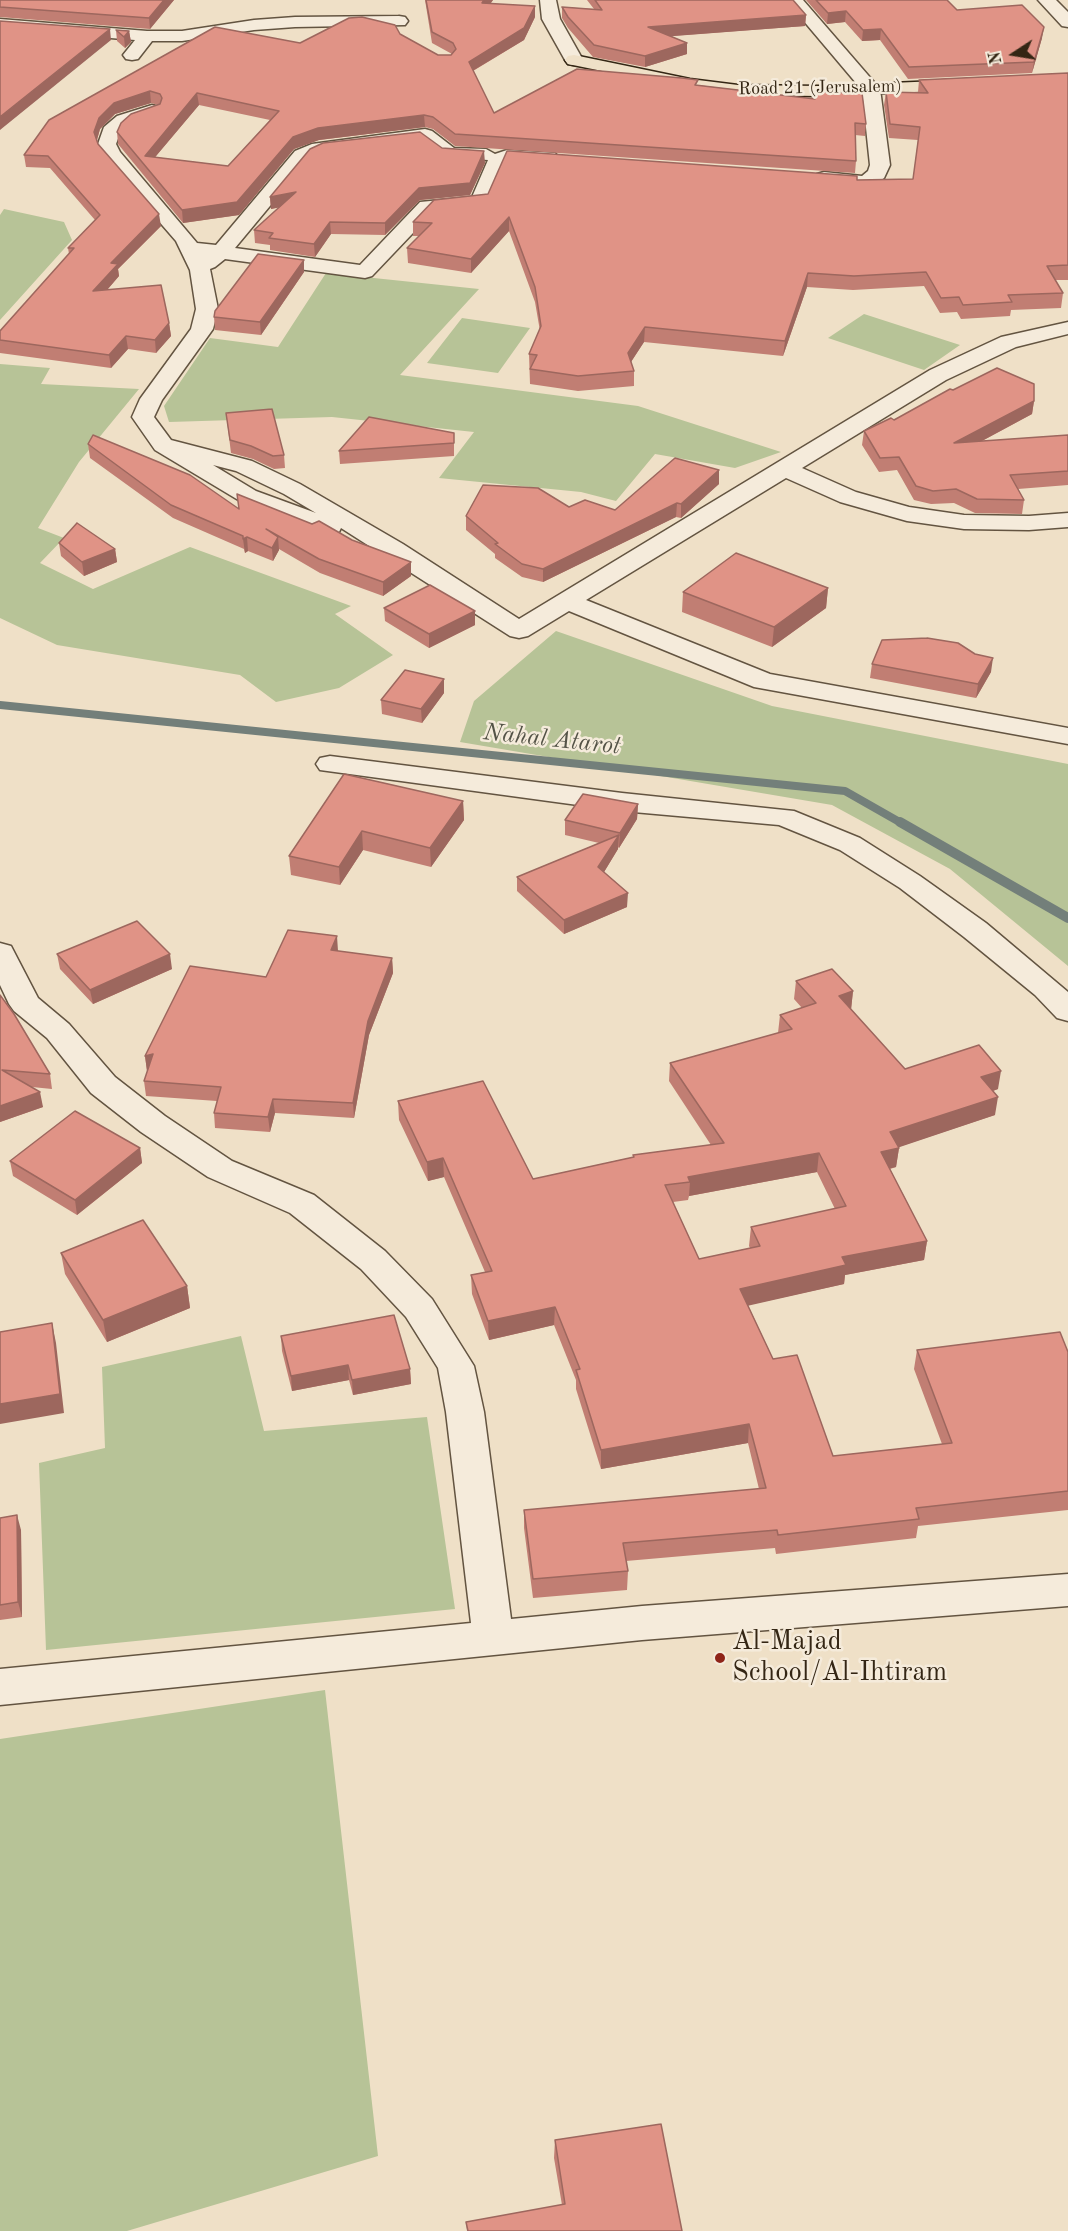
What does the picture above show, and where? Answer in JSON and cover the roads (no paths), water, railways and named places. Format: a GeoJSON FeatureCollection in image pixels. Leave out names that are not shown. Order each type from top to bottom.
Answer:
{"type":"FeatureCollection","features":[{"type":"Feature","properties":{"kind":"main road","name":"Road 21 (Jerusalem)"},"geometry":{"type":"LineString","coordinates":[[574,60],[681,82],[738,90],[777,92],[975,84]]}},
{"type":"Feature","properties":{"kind":"street"},"geometry":{"type":"LineString","coordinates":[[548,0],[551,19],[574,60]]}},
{"type":"Feature","properties":{"kind":"street"},"geometry":{"type":"LineString","coordinates":[[794,0],[872,89],[880,165],[877,174],[866,182],[807,177]]}},
{"type":"Feature","properties":{"kind":"street"},"geometry":{"type":"LineString","coordinates":[[1046,0],[1068,22]]}},
{"type":"Feature","properties":{"kind":"street"},"geometry":{"type":"LineString","coordinates":[[0,24],[147,36],[182,36],[254,25],[398,12],[407,39]]}},
{"type":"Feature","properties":{"kind":"street"},"geometry":{"type":"LineString","coordinates":[[132,55],[147,36]]}},
{"type":"Feature","properties":{"kind":"street"},"geometry":{"type":"LineString","coordinates":[[152,111],[124,120],[111,131],[107,144],[111,154],[172,221],[189,248],[200,270],[207,309],[202,329],[151,399],[143,417],[163,445],[248,496],[394,549],[519,630],[938,375],[1009,342],[1068,328]]}},
{"type":"Feature","properties":{"kind":"street"},"geometry":{"type":"LineString","coordinates":[[200,270],[221,252],[302,155],[319,148],[425,135],[449,153],[564,159]]}},
{"type":"Feature","properties":{"kind":"street"},"geometry":{"type":"LineString","coordinates":[[189,248],[365,272],[427,206],[479,203],[498,160],[507,156]]}},
{"type":"Feature","properties":{"kind":"street"},"geometry":{"type":"LineString","coordinates":[[786,469],[848,496],[907,514],[964,522],[1029,523],[1068,520]]}},
{"type":"Feature","properties":{"kind":"street"},"geometry":{"type":"LineString","coordinates":[[567,601],[763,681],[1068,736]]}},
{"type":"Feature","properties":{"kind":"street"},"geometry":{"type":"LineString","coordinates":[[330,764],[622,802],[784,817],[850,844],[910,882],[984,937],[1046,988],[1068,1011]]}},
{"type":"Feature","properties":{"kind":"street"},"geometry":{"type":"LineString","coordinates":[[0,953],[25,1004],[58,1031],[103,1085],[153,1124],[220,1169],[302,1203],[374,1260],[419,1308],[456,1366],[465,1412],[493,1638]]}},
{"type":"Feature","properties":{"kind":"street"},"geometry":{"type":"LineString","coordinates":[[0,1687],[642,1623],[1068,1590]]}},
{"type":"Feature","properties":{"kind":"waterway","name":"Nahal Atarot"},"geometry":{"type":"LineString","coordinates":[[0,705],[845,791],[903,824]]}},
{"type":"Feature","properties":{"kind":"waterway","name":"Nahal Atarot"},"geometry":{"type":"LineString","coordinates":[[900,822],[1068,918]]}},
{"type":"Feature","properties":{"kind":"place","name":"Al-Majad School/Al-Ihtiram"},"geometry":{"type":"Point","coordinates":[720,1658]}}]}
